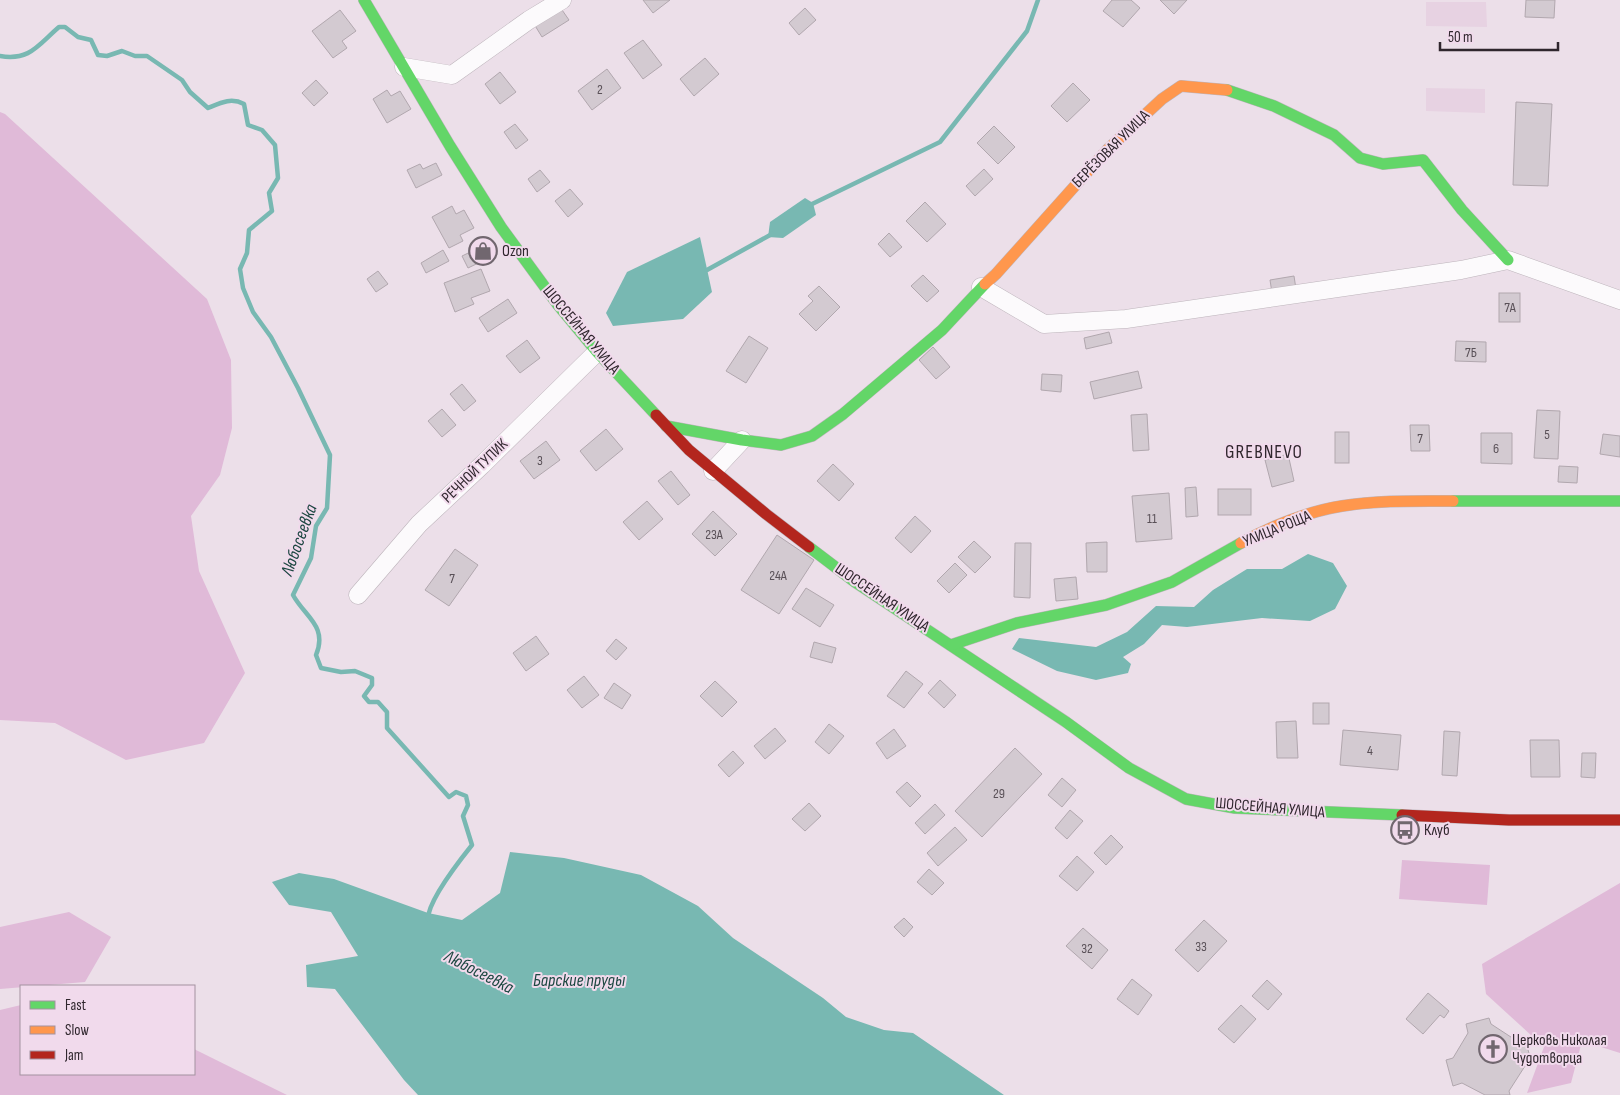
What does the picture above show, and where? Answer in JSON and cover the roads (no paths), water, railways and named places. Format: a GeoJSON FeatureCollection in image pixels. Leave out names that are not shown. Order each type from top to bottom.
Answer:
{"type":"FeatureCollection","features":[{"type":"Feature","properties":{"kind":"street","name":"ШОССЕЙНАЯ УЛИЦА"},"geometry":{"type":"LineString","coordinates":[[364,0],[450,146],[501,227],[558,305],[597,352],[689,450],[766,514],[855,582],[1066,722],[1129,768],[1186,799],[1235,808],[1509,820],[1620,820]]}},
{"type":"Feature","properties":{"kind":"street"},"geometry":{"type":"LineString","coordinates":[[404,67],[452,75],[529,20],[562,0]]}},
{"type":"Feature","properties":{"kind":"street","name":"БЕРЁЗОВАЯ УЛИЦА"},"geometry":{"type":"LineString","coordinates":[[666,426],[781,445],[812,436],[843,414],[942,330],[981,286],[996,274],[1107,150],[1162,99],[1181,86],[1223,89],[1274,106],[1334,135],[1360,158],[1383,164],[1423,160],[1462,210],[1508,260]]}},
{"type":"Feature","properties":{"kind":"street"},"geometry":{"type":"LineString","coordinates":[[981,286],[1044,324],[1126,319],[1461,270],[1508,260],[1620,300]]}},
{"type":"Feature","properties":{"kind":"street","name":"РЕЧНОЙ ТУПИК"},"geometry":{"type":"LineString","coordinates":[[358,595],[419,524],[489,459],[597,352]]}},
{"type":"Feature","properties":{"kind":"street"},"geometry":{"type":"LineString","coordinates":[[713,471],[742,440]]}},
{"type":"Feature","properties":{"kind":"street","name":"УЛИЦА РОЩА"},"geometry":{"type":"LineString","coordinates":[[951,645],[1017,622],[1106,605],[1172,582],[1250,538],[1298,518],[1341,506],[1399,501],[1620,500]]}},
{"type":"Feature","properties":{"kind":"water"},"geometry":{"type":"Polygon","coordinates":[[[805,198],[813,203],[816,215],[783,238],[768,237],[770,222],[805,198]]]}},
{"type":"Feature","properties":{"kind":"water"},"geometry":{"type":"Polygon","coordinates":[[[700,237],[712,292],[683,319],[613,326],[606,313],[627,272],[700,237]]]}},
{"type":"Feature","properties":{"kind":"water"},"geometry":{"type":"Polygon","coordinates":[[[1308,554],[1333,563],[1347,586],[1335,609],[1310,621],[1262,618],[1187,627],[1162,625],[1144,644],[1123,657],[1131,664],[1128,673],[1096,680],[1057,671],[1012,649],[1019,638],[1096,647],[1127,632],[1156,606],[1194,607],[1213,590],[1247,569],[1282,569],[1308,554]]]}},
{"type":"Feature","properties":{"kind":"water","name":"Барские пруды"},"geometry":{"type":"Polygon","coordinates":[[[510,852],[564,858],[641,875],[698,906],[733,938],[823,998],[846,1017],[884,1030],[913,1033],[1004,1095],[418,1095],[404,1080],[335,989],[307,987],[306,965],[358,956],[331,912],[289,905],[272,882],[299,873],[334,879],[428,913],[462,920],[500,893],[510,852]]]}},
{"type":"Feature","properties":{"kind":"waterway"},"geometry":{"type":"LineString","coordinates":[[810,205],[940,142],[1027,31],[1038,0]]}},
{"type":"Feature","properties":{"kind":"waterway","name":"Любосеевка"},"geometry":{"type":"LineString","coordinates":[[0,56],[10,57],[26,54],[59,27],[65,27],[78,37],[91,40],[98,55],[107,56],[122,51],[135,56],[147,56],[182,80],[190,92],[208,108],[230,101],[244,104],[248,125],[262,130],[275,145],[278,178],[269,193],[272,211],[249,230],[247,253],[240,269],[243,288],[253,312],[271,337],[298,388],[330,455],[327,508],[316,526],[311,558],[293,595],[314,622],[317,629],[319,645],[316,655],[321,668],[341,672],[355,671],[372,678],[372,685],[364,696],[369,702],[378,702],[387,712],[387,728],[449,797],[456,792],[466,796],[468,805],[463,816],[472,845],[439,891],[429,911],[428,919]]}},
{"type":"Feature","properties":{"kind":"waterway"},"geometry":{"type":"LineString","coordinates":[[707,270],[772,234]]}},
{"type":"Feature","properties":{"kind":"place","name":"Ozon"},"geometry":{"type":"Point","coordinates":[483,251]}},
{"type":"Feature","properties":{"kind":"place","name":"Клуб"},"geometry":{"type":"Point","coordinates":[1405,830]}},
{"type":"Feature","properties":{"kind":"place","name":"Церковь Николая Чудотворца"},"geometry":{"type":"Point","coordinates":[1493,1049]}},
{"type":"Feature","properties":{"kind":"district","name":"GREBNEVO"},"geometry":{"type":"Point","coordinates":[1264,452]}}]}
